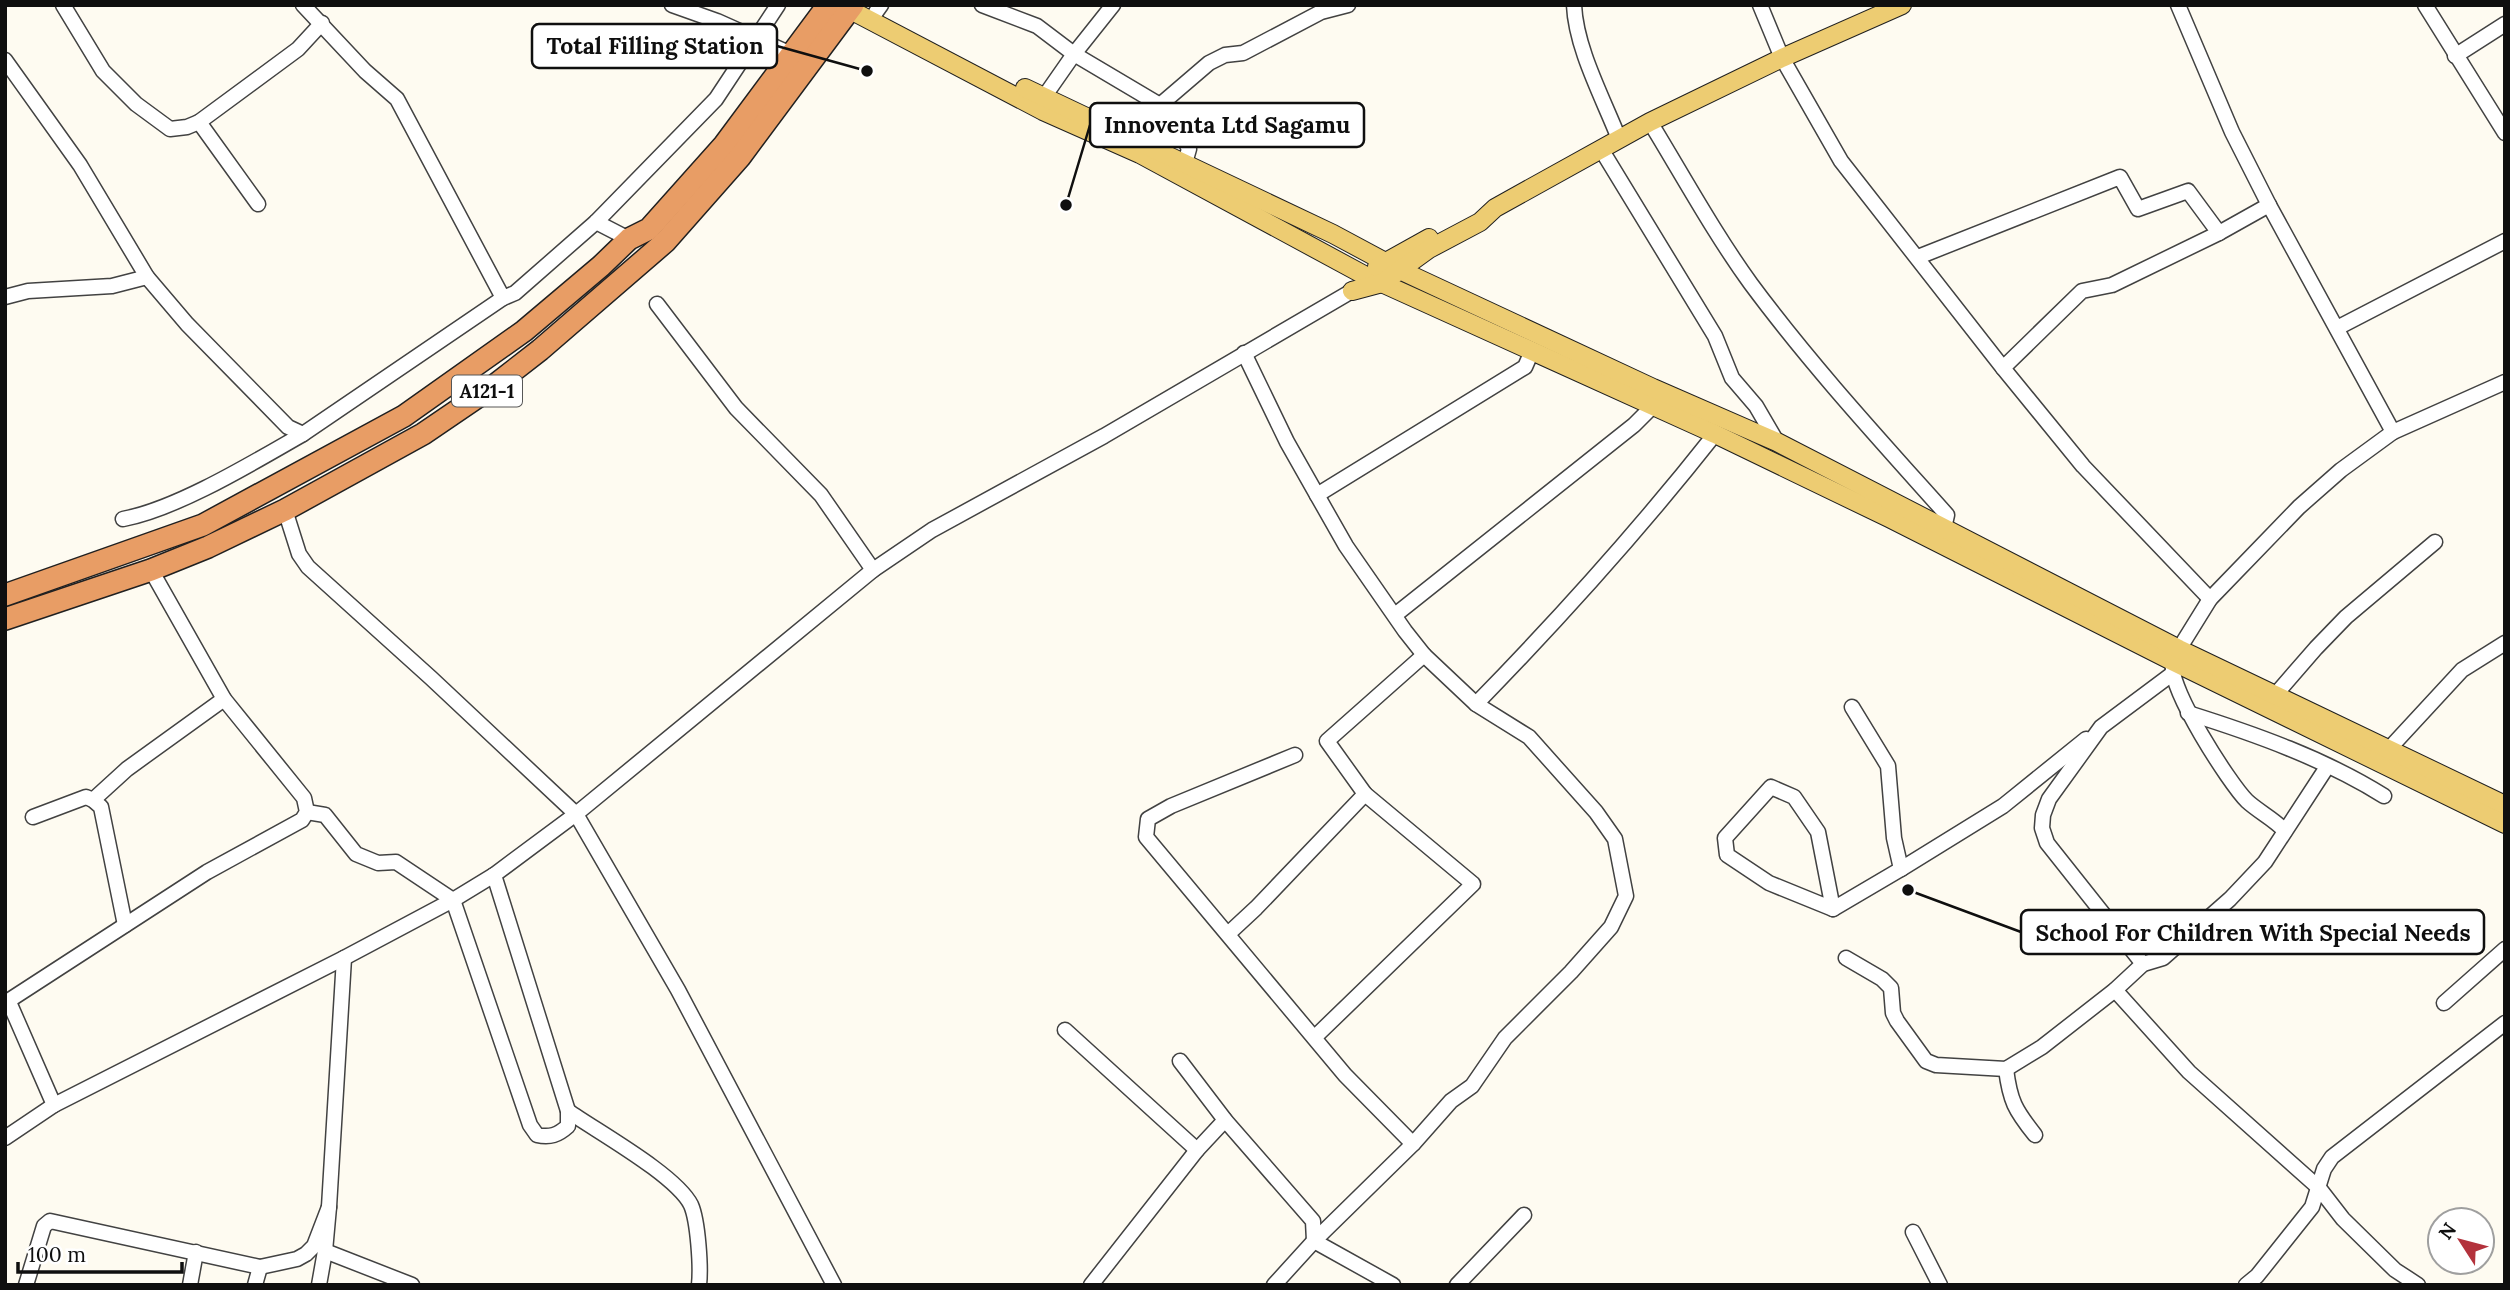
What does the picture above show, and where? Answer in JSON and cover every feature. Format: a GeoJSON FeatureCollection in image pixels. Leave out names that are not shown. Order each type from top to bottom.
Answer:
{"type":"FeatureCollection","features":[{"type":"Feature","properties":{"kind":"highway","name":"A121-1"},"geometry":{"type":"LineString","coordinates":[[5,595],[203,525],[404,416],[524,331],[629,239],[649,229],[724,145],[828,5]]}},
{"type":"Feature","properties":{"kind":"highway","name":"A121-1"},"geometry":{"type":"LineString","coordinates":[[5,619],[151,570],[208,547],[285,510],[423,434],[495,385],[550,342],[665,242],[740,157],[861,7]]}},
{"type":"Feature","properties":{"kind":"main road"},"geometry":{"type":"LineString","coordinates":[[1352,291],[1364,275],[1384,262],[1423,247],[1475,212],[1495,208],[1650,122],[1782,58],[1902,5]]}},
{"type":"Feature","properties":{"kind":"main road"},"geometry":{"type":"LineString","coordinates":[[861,7],[1402,271],[1653,388],[1777,442],[1944,528],[2175,662],[2276,694],[2505,805]]}},
{"type":"Feature","properties":{"kind":"main road"},"geometry":{"type":"LineString","coordinates":[[861,7],[1043,111],[1140,154],[1364,275],[1715,434],[1889,517],[2175,662],[2505,824]]}},
{"type":"Feature","properties":{"kind":"main road"},"geometry":{"type":"LineString","coordinates":[[1352,291],[1382,283],[1402,271],[1423,247]]}},
{"type":"Feature","properties":{"kind":"main road"},"geometry":{"type":"LineString","coordinates":[[1361,250],[1394,251],[1423,247]]}},
{"type":"Feature","properties":{"kind":"main road"},"geometry":{"type":"LineString","coordinates":[[1423,247],[1439,288]]}},
{"type":"Feature","properties":{"kind":"street"},"geometry":{"type":"LineString","coordinates":[[63,5],[103,71],[136,104],[170,129],[199,122],[298,49],[321,23]]}},
{"type":"Feature","properties":{"kind":"street"},"geometry":{"type":"LineString","coordinates":[[303,5],[365,71],[397,99],[503,298]]}},
{"type":"Feature","properties":{"kind":"street"},"geometry":{"type":"LineString","coordinates":[[672,5],[756,37],[791,54]]}},
{"type":"Feature","properties":{"kind":"street"},"geometry":{"type":"LineString","coordinates":[[123,519],[138,517],[190,494],[303,433],[503,298],[515,293],[596,222],[716,99],[778,5]]}},
{"type":"Feature","properties":{"kind":"street"},"geometry":{"type":"LineString","coordinates":[[982,5],[1037,26],[1074,54],[1160,105],[1175,121],[1189,149],[1185,163]]}},
{"type":"Feature","properties":{"kind":"street"},"geometry":{"type":"LineString","coordinates":[[1044,97],[1113,5]]}},
{"type":"Feature","properties":{"kind":"street"},"geometry":{"type":"LineString","coordinates":[[1160,105],[1209,63],[1225,55],[1243,54],[1320,9],[1348,5]]}},
{"type":"Feature","properties":{"kind":"street"},"geometry":{"type":"LineString","coordinates":[[1574,5],[1581,44],[1619,139]]}},
{"type":"Feature","properties":{"kind":"street"},"geometry":{"type":"LineString","coordinates":[[1760,5],[1782,58],[1841,161],[2083,466],[2210,599]]}},
{"type":"Feature","properties":{"kind":"street"},"geometry":{"type":"LineString","coordinates":[[2178,5],[2232,132],[2393,432]]}},
{"type":"Feature","properties":{"kind":"street"},"geometry":{"type":"LineString","coordinates":[[2425,5],[2505,133]]}},
{"type":"Feature","properties":{"kind":"street"},"geometry":{"type":"LineString","coordinates":[[2455,56],[2505,24]]}},
{"type":"Feature","properties":{"kind":"street"},"geometry":{"type":"LineString","coordinates":[[5,60],[80,165],[147,277],[187,324],[288,427],[303,433]]}},
{"type":"Feature","properties":{"kind":"street"},"geometry":{"type":"LineString","coordinates":[[199,122],[258,204]]}},
{"type":"Feature","properties":{"kind":"street"},"geometry":{"type":"LineString","coordinates":[[1650,122],[1750,283],[1832,386],[1947,515],[1944,528]]}},
{"type":"Feature","properties":{"kind":"street"},"geometry":{"type":"LineString","coordinates":[[1601,149],[1715,336],[1731,378],[1756,406],[1777,442]]}},
{"type":"Feature","properties":{"kind":"street"},"geometry":{"type":"LineString","coordinates":[[1918,257],[2120,177],[2138,209],[2188,191],[2219,233]]}},
{"type":"Feature","properties":{"kind":"street"},"geometry":{"type":"LineString","coordinates":[[2003,368],[2082,290],[2112,285],[2219,233],[2269,205]]}},
{"type":"Feature","properties":{"kind":"street"},"geometry":{"type":"LineString","coordinates":[[596,222],[629,239]]}},
{"type":"Feature","properties":{"kind":"street"},"geometry":{"type":"LineString","coordinates":[[2337,328],[2505,241]]}},
{"type":"Feature","properties":{"kind":"street"},"geometry":{"type":"LineString","coordinates":[[5,297],[28,291],[113,286],[147,277]]}},
{"type":"Feature","properties":{"kind":"street"},"geometry":{"type":"LineString","coordinates":[[5,1138],[54,1105],[344,958],[494,875],[576,814],[873,570],[932,530],[1104,436],[1352,291]]}},
{"type":"Feature","properties":{"kind":"street"},"geometry":{"type":"LineString","coordinates":[[657,304],[736,408],[821,495],[873,570]]}},
{"type":"Feature","properties":{"kind":"street"},"geometry":{"type":"LineString","coordinates":[[1317,495],[1525,367],[1532,351]]}},
{"type":"Feature","properties":{"kind":"street"},"geometry":{"type":"LineString","coordinates":[[1244,354],[1287,442],[1346,546],[1424,655],[1476,704],[1529,737],[1596,812],[1615,839],[1626,896],[1611,927],[1571,972],[1505,1038],[1472,1086],[1451,1101],[1413,1144],[1314,1241],[1274,1285]]}},
{"type":"Feature","properties":{"kind":"street"},"geometry":{"type":"LineString","coordinates":[[1833,909],[2003,806],[2101,727],[2175,662],[2210,599],[2299,507],[2341,470],[2393,432],[2505,382]]}},
{"type":"Feature","properties":{"kind":"street"},"geometry":{"type":"LineString","coordinates":[[1395,615],[1613,442],[1653,406]]}},
{"type":"Feature","properties":{"kind":"street"},"geometry":{"type":"LineString","coordinates":[[1476,704],[1559,619],[1715,434]]}},
{"type":"Feature","properties":{"kind":"street"},"geometry":{"type":"LineString","coordinates":[[285,510],[299,554],[308,566],[576,814],[678,990],[834,1285]]}},
{"type":"Feature","properties":{"kind":"street"},"geometry":{"type":"LineString","coordinates":[[2276,694],[2346,617],[2435,542]]}},
{"type":"Feature","properties":{"kind":"street"},"geometry":{"type":"LineString","coordinates":[[54,1105],[7,1003],[207,872],[302,820],[307,812],[304,798],[224,699],[151,570]]}},
{"type":"Feature","properties":{"kind":"street"},"geometry":{"type":"LineString","coordinates":[[2388,750],[2462,670],[2505,643]]}},
{"type":"Feature","properties":{"kind":"street"},"geometry":{"type":"LineString","coordinates":[[1315,1037],[1473,884],[1365,794],[1326,741],[1424,655]]}},
{"type":"Feature","properties":{"kind":"street"},"geometry":{"type":"LineString","coordinates":[[2175,662],[2188,713],[2228,775],[2247,801],[2285,831]]}},
{"type":"Feature","properties":{"kind":"street"},"geometry":{"type":"LineString","coordinates":[[93,800],[137,761],[224,699]]}},
{"type":"Feature","properties":{"kind":"street"},"geometry":{"type":"LineString","coordinates":[[1852,707],[1888,766],[1894,838],[1901,869]]}},
{"type":"Feature","properties":{"kind":"street"},"geometry":{"type":"LineString","coordinates":[[2188,713],[2252,733],[2360,781],[2384,796]]}},
{"type":"Feature","properties":{"kind":"street"},"geometry":{"type":"LineString","coordinates":[[2101,727],[2049,799],[2042,828],[2048,843],[2143,964]]}},
{"type":"Feature","properties":{"kind":"street"},"geometry":{"type":"LineString","coordinates":[[1295,755],[1171,806],[1147,819],[1146,837],[1345,1075],[1413,1144]]}},
{"type":"Feature","properties":{"kind":"street"},"geometry":{"type":"LineString","coordinates":[[1846,958],[1882,979],[1891,988],[1893,1013],[1926,1061],[1936,1065],[2006,1069],[2042,1047],[2115,990],[2143,964],[2164,958],[2230,899],[2265,862],[2327,767]]}},
{"type":"Feature","properties":{"kind":"street"},"geometry":{"type":"LineString","coordinates":[[1771,787],[1794,797],[1818,832],[1833,909],[1769,883],[1727,855],[1725,838],[1771,787]]}},
{"type":"Feature","properties":{"kind":"street"},"geometry":{"type":"LineString","coordinates":[[1228,934],[1365,794]]}},
{"type":"Feature","properties":{"kind":"street"},"geometry":{"type":"LineString","coordinates":[[33,817],[86,797],[101,807],[125,925]]}},
{"type":"Feature","properties":{"kind":"street"},"geometry":{"type":"LineString","coordinates":[[307,812],[325,815],[356,854],[378,863],[396,862],[453,900],[530,1125],[537,1135],[547,1137],[560,1133],[568,1126],[568,1111],[494,875]]}},
{"type":"Feature","properties":{"kind":"street"},"geometry":{"type":"LineString","coordinates":[[2444,1003],[2505,949]]}},
{"type":"Feature","properties":{"kind":"street"},"geometry":{"type":"LineString","coordinates":[[319,1285],[329,1207],[344,958]]}},
{"type":"Feature","properties":{"kind":"street"},"geometry":{"type":"LineString","coordinates":[[2115,990],[2189,1072],[2319,1188],[2352,1227],[2395,1269],[2418,1285]]}},
{"type":"Feature","properties":{"kind":"street"},"geometry":{"type":"LineString","coordinates":[[2246,1285],[2257,1276],[2312,1206],[2324,1170],[2332,1157],[2505,1023]]}},
{"type":"Feature","properties":{"kind":"street"},"geometry":{"type":"LineString","coordinates":[[1065,1030],[1198,1150]]}},
{"type":"Feature","properties":{"kind":"street"},"geometry":{"type":"LineString","coordinates":[[1180,1060],[1224,1120],[1313,1221],[1314,1241]]}},
{"type":"Feature","properties":{"kind":"street"},"geometry":{"type":"LineString","coordinates":[[2006,1069],[2009,1096],[2035,1135]]}},
{"type":"Feature","properties":{"kind":"street"},"geometry":{"type":"LineString","coordinates":[[568,1111],[678,1187],[692,1207],[701,1268],[699,1285]]}},
{"type":"Feature","properties":{"kind":"street"},"geometry":{"type":"LineString","coordinates":[[1091,1285],[1224,1120]]}},
{"type":"Feature","properties":{"kind":"street"},"geometry":{"type":"LineString","coordinates":[[26,1285],[44,1226],[50,1221],[260,1267],[297,1259],[306,1254],[314,1246],[329,1207]]}},
{"type":"Feature","properties":{"kind":"street"},"geometry":{"type":"LineString","coordinates":[[1457,1285],[1524,1215]]}},
{"type":"Feature","properties":{"kind":"street"},"geometry":{"type":"LineString","coordinates":[[1913,1231],[1938,1284]]}},
{"type":"Feature","properties":{"kind":"street"},"geometry":{"type":"LineString","coordinates":[[1314,1241],[1393,1285]]}},
{"type":"Feature","properties":{"kind":"street"},"geometry":{"type":"LineString","coordinates":[[325,1251],[412,1285]]}},
{"type":"Feature","properties":{"kind":"street"},"geometry":{"type":"LineString","coordinates":[[190,1285],[196,1252]]}},
{"type":"Feature","properties":{"kind":"street"},"geometry":{"type":"LineString","coordinates":[[256,1285],[260,1267]]}},
{"type":"Feature","properties":{"kind":"place","name":"Total Filling Station"},"geometry":{"type":"Point","coordinates":[867,71]}},
{"type":"Feature","properties":{"kind":"place","name":"Innoventa Ltd Sagamu"},"geometry":{"type":"Point","coordinates":[1066,205]}},
{"type":"Feature","properties":{"kind":"place","name":"School For Children With Special Needs"},"geometry":{"type":"Point","coordinates":[1908,890]}}]}
